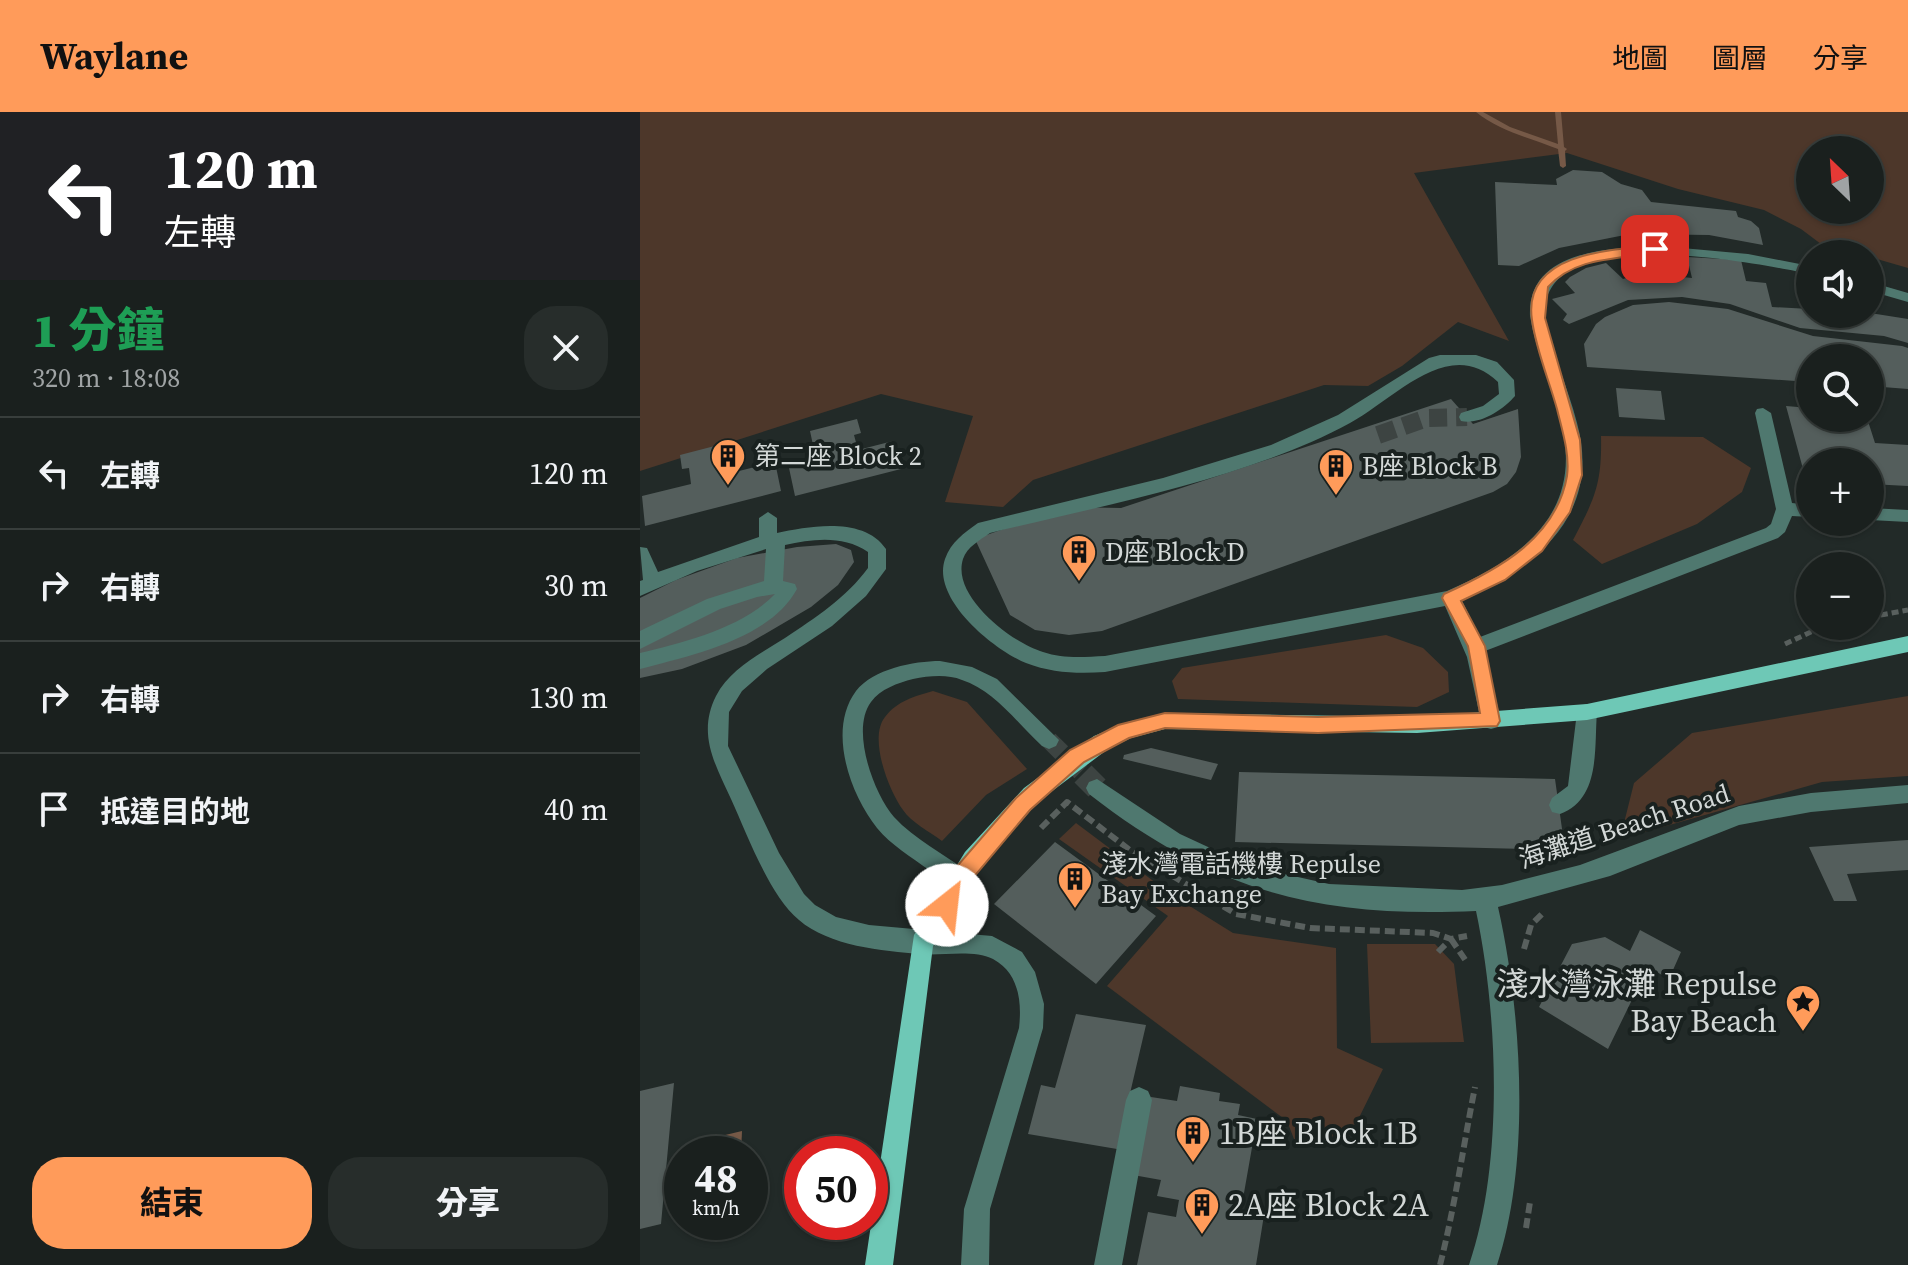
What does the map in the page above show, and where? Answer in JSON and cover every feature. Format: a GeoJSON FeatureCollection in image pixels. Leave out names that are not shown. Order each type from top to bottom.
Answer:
{"type":"FeatureCollection","features":[{"type":"Feature","properties":{"kind":"main road"},"geometry":{"type":"LineString","coordinates":[[879,1265],[922,943],[960,879],[1001,827],[1077,756],[1124,731],[1165,721],[1332,725],[1491,721],[1587,712],[1908,644]]}},
{"type":"Feature","properties":{"kind":"street"},"geometry":{"type":"LineString","coordinates":[[1467,417],[1500,404],[1507,396],[1506,380],[1500,372],[1481,361],[1446,359],[1435,362],[1344,419],[1277,449],[1165,484],[984,528],[964,540],[957,549],[950,571],[953,581],[978,617],[1014,647],[1043,660],[1082,666],[1450,598],[1487,582],[1519,563],[1551,531],[1570,494],[1575,475],[1573,440],[1538,318],[1542,286],[1552,275],[1568,265],[1592,258],[1655,249],[1723,254],[1796,267]]}},
{"type":"Feature","properties":{"kind":"street"},"geometry":{"type":"LineString","coordinates":[[1884,290],[1908,298]]}},
{"type":"Feature","properties":{"kind":"street"},"geometry":{"type":"LineString","coordinates":[[1477,646],[1772,533],[1779,527],[1785,509],[1763,413]]}},
{"type":"Feature","properties":{"kind":"street"},"geometry":{"type":"LineString","coordinates":[[1785,509],[1796,510]]}},
{"type":"Feature","properties":{"kind":"street"},"geometry":{"type":"LineString","coordinates":[[1884,515],[1908,516]]}},
{"type":"Feature","properties":{"kind":"street"},"geometry":{"type":"LineString","coordinates":[[768,518],[773,586]]}},
{"type":"Feature","properties":{"kind":"street"},"geometry":{"type":"LineString","coordinates":[[641,553],[646,586],[722,554],[772,541],[841,531],[863,536],[877,549],[877,569],[871,578],[833,612],[734,684],[723,699],[715,731],[718,746],[785,885],[807,913],[841,929],[922,943],[992,947],[1008,956],[1020,969],[1032,996],[1031,1028],[977,1209],[975,1265]]}},
{"type":"Feature","properties":{"kind":"street"},"geometry":{"type":"LineString","coordinates":[[640,641],[711,604],[773,586],[788,589],[787,595],[756,618],[685,649],[640,661]]}},
{"type":"Feature","properties":{"kind":"street"},"geometry":{"type":"LineString","coordinates":[[1450,598],[1477,646],[1491,721]]}},
{"type":"Feature","properties":{"kind":"street"},"geometry":{"type":"LineString","coordinates":[[960,879],[887,824],[865,791],[853,730],[857,706],[864,695],[882,682],[903,674],[928,669],[952,669],[980,679],[1049,740]]}},
{"type":"Feature","properties":{"kind":"street"},"geometry":{"type":"LineString","coordinates":[[1560,805],[1577,792],[1581,781],[1587,712]]}},
{"type":"Feature","properties":{"kind":"street","name":"海灘道 Beach Road"},"geometry":{"type":"LineString","coordinates":[[1097,788],[1150,830],[1252,880],[1331,896],[1395,900],[1485,899],[1611,866],[1718,822],[1780,808],[1908,794]]}},
{"type":"Feature","properties":{"kind":"street"},"geometry":{"type":"LineString","coordinates":[[1483,1265],[1496,1216],[1506,1103],[1501,986],[1485,899]]}},
{"type":"Feature","properties":{"kind":"street"},"geometry":{"type":"LineString","coordinates":[[1108,1265],[1139,1100]]}},
{"type":"Feature","properties":{"kind":"path"},"geometry":{"type":"LineString","coordinates":[[1884,614],[1908,610]]}},
{"type":"Feature","properties":{"kind":"path"},"geometry":{"type":"LineString","coordinates":[[1531,925],[1554,903]]}},
{"type":"Feature","properties":{"kind":"path"},"geometry":{"type":"LineString","coordinates":[[1438,952],[1451,939],[1465,957],[1468,967]]}},
{"type":"Feature","properties":{"kind":"path"},"geometry":{"type":"LineString","coordinates":[[1440,1265],[1456,1201],[1475,1072]]}},
{"type":"Feature","properties":{"kind":"shaded area"},"geometry":{"type":"Polygon","coordinates":[[[640,112],[1908,112],[1908,268],[1884,261],[1884,240],[1816,240],[1764,210],[1678,189],[1567,153],[1414,173],[1509,341],[1458,322],[1402,366],[1368,386],[1324,385],[1033,480],[1003,507],[945,502],[973,416],[881,394],[640,471],[640,112]]]}},
{"type":"Feature","properties":{"kind":"shaded area"},"geometry":{"type":"Polygon","coordinates":[[[1601,436],[1703,437],[1751,468],[1742,492],[1697,524],[1602,564],[1573,540],[1596,490],[1601,436]]]}},
{"type":"Feature","properties":{"kind":"shaded area"},"geometry":{"type":"Polygon","coordinates":[[[1386,635],[1423,648],[1448,672],[1449,692],[1417,707],[1178,699],[1172,681],[1182,668],[1386,635]]]}},
{"type":"Feature","properties":{"kind":"shaded area"},"geometry":{"type":"Polygon","coordinates":[[[933,691],[967,702],[1027,769],[986,795],[942,841],[903,810],[882,764],[879,738],[880,726],[895,707],[933,691]]]}},
{"type":"Feature","properties":{"kind":"shaded area"},"geometry":{"type":"Polygon","coordinates":[[[1908,696],[1908,776],[1822,782],[1620,839],[1634,783],[1692,733],[1908,696]]]}},
{"type":"Feature","properties":{"kind":"shaded area"},"geometry":{"type":"Polygon","coordinates":[[[1076,823],[1172,895],[1233,933],[1336,948],[1337,1048],[1383,1069],[1350,1136],[1312,1137],[1296,1144],[1287,1121],[1107,986],[1168,916],[1059,839],[1076,823]]]}},
{"type":"Feature","properties":{"kind":"shaded area"},"geometry":{"type":"Polygon","coordinates":[[[1367,944],[1435,944],[1454,964],[1464,1042],[1371,1043],[1367,944]]]}},
{"type":"Feature","properties":{"kind":"shaded area"},"geometry":{"type":"Polygon","coordinates":[[[742,1131],[742,1136],[721,1136],[742,1131]]]}},
{"type":"Feature","properties":{"kind":"building"},"geometry":{"type":"Polygon","coordinates":[[[1573,170],[1602,172],[1621,184],[1642,190],[1651,202],[1736,211],[1738,217],[1751,221],[1759,228],[1763,245],[1709,235],[1630,234],[1559,248],[1519,266],[1498,265],[1495,182],[1557,185],[1556,179],[1573,170]]]}},
{"type":"Feature","properties":{"kind":"building"},"geometry":{"type":"Polygon","coordinates":[[[1687,257],[1741,260],[1746,281],[1766,283],[1772,307],[1796,308],[1796,327],[1730,304],[1682,297],[1628,300],[1569,324],[1563,320],[1567,314],[1552,299],[1575,293],[1565,282],[1570,277],[1586,268],[1606,263],[1623,279],[1644,273],[1692,278],[1687,257]]]}},
{"type":"Feature","properties":{"kind":"building"},"geometry":{"type":"Polygon","coordinates":[[[1669,302],[1728,309],[1813,336],[1902,346],[1908,348],[1908,389],[1884,387],[1884,344],[1796,344],[1796,381],[1587,367],[1584,344],[1596,324],[1633,305],[1669,302]]]}},
{"type":"Feature","properties":{"kind":"building"},"geometry":{"type":"Polygon","coordinates":[[[1884,315],[1908,319],[1908,343],[1884,336],[1800,328],[1884,328],[1884,315]]]}},
{"type":"Feature","properties":{"kind":"building"},"geometry":{"type":"Polygon","coordinates":[[[1616,388],[1661,391],[1665,420],[1619,417],[1616,388]]]}},
{"type":"Feature","properties":{"kind":"building"},"geometry":{"type":"Polygon","coordinates":[[[1451,399],[1473,424],[1518,409],[1521,457],[1516,472],[1507,484],[1493,492],[1102,631],[1069,635],[1035,630],[1010,615],[975,539],[1067,507],[1121,508],[1451,399]]]}},
{"type":"Feature","properties":{"kind":"building"},"geometry":{"type":"Polygon","coordinates":[[[1786,406],[1796,407],[1796,432],[1871,432],[1875,443],[1908,445],[1908,486],[1884,485],[1884,448],[1797,448],[1786,406]]]}},
{"type":"Feature","properties":{"kind":"building"},"geometry":{"type":"Polygon","coordinates":[[[857,419],[861,433],[854,435],[858,450],[893,441],[901,469],[795,496],[789,468],[824,459],[820,443],[813,445],[810,431],[857,419]]]}},
{"type":"Feature","properties":{"kind":"building","name":"第二座 Block 2"},"geometry":{"type":"Polygon","coordinates":[[[730,442],[732,457],[725,458],[727,474],[775,462],[781,491],[645,526],[642,496],[691,484],[689,468],[682,469],[680,455],[730,442]]]}},
{"type":"Feature","properties":{"kind":"building"},"geometry":{"type":"Polygon","coordinates":[[[836,544],[851,550],[854,562],[838,585],[811,607],[746,645],[682,669],[640,678],[640,598],[676,580],[737,558],[797,547],[836,544]]]}},
{"type":"Feature","properties":{"kind":"building"},"geometry":{"type":"Polygon","coordinates":[[[1151,748],[1218,764],[1211,780],[1123,759],[1124,755],[1151,748]]]}},
{"type":"Feature","properties":{"kind":"building"},"geometry":{"type":"Polygon","coordinates":[[[1239,772],[1555,779],[1565,850],[1235,842],[1239,772]]]}},
{"type":"Feature","properties":{"kind":"building"},"geometry":{"type":"Polygon","coordinates":[[[1908,840],[1908,870],[1847,874],[1857,901],[1834,901],[1809,847],[1908,840]]]}},
{"type":"Feature","properties":{"kind":"building","name":"淺水灣電話機樓 Repulse Bay Exchange"},"geometry":{"type":"Polygon","coordinates":[[[1055,842],[1156,916],[1096,984],[994,904],[1055,842]]]}},
{"type":"Feature","properties":{"kind":"building"},"geometry":{"type":"Polygon","coordinates":[[[1640,930],[1681,952],[1669,979],[1648,967],[1608,1049],[1539,1007],[1572,944],[1605,937],[1630,951],[1640,930]]]}},
{"type":"Feature","properties":{"kind":"building"},"geometry":{"type":"Polygon","coordinates":[[[1076,1014],[1146,1025],[1117,1149],[1028,1134],[1041,1085],[1055,1088],[1076,1014]]]}},
{"type":"Feature","properties":{"kind":"building"},"geometry":{"type":"Polygon","coordinates":[[[674,1083],[669,1136],[664,1136],[661,1224],[640,1229],[640,1091],[674,1083]]]}},
{"type":"Feature","properties":{"kind":"building"},"geometry":{"type":"Polygon","coordinates":[[[1180,1086],[1220,1093],[1219,1101],[1240,1104],[1238,1115],[1257,1119],[1241,1210],[1264,1215],[1256,1265],[1137,1265],[1148,1212],[1176,1217],[1179,1200],[1157,1196],[1161,1180],[1133,1175],[1151,1097],[1177,1101],[1180,1086]]]}},
{"type":"Feature","properties":{"kind":"waterway"},"geometry":{"type":"LineString","coordinates":[[1479,112],[1508,128],[1561,148]]}},
{"type":"Feature","properties":{"kind":"waterway"},"geometry":{"type":"LineString","coordinates":[[1558,112],[1561,148]]}},
{"type":"Feature","properties":{"kind":"waterway"},"geometry":{"type":"LineString","coordinates":[[1561,148],[1563,166]]}},
{"type":"Feature","properties":{"kind":"tunnel"},"geometry":{"type":"LineString","coordinates":[[1378,435],[1427,418],[1467,417]]}},
{"type":"Feature","properties":{"kind":"tunnel"},"geometry":{"type":"LineString","coordinates":[[1049,740],[1097,788]]}},
{"type":"Feature","properties":{"kind":"place","name":"第二座 Block 2"},"geometry":{"type":"Point","coordinates":[728,487]}},
{"type":"Feature","properties":{"kind":"place","name":"B座 Block B"},"geometry":{"type":"Point","coordinates":[1336,497]}},
{"type":"Feature","properties":{"kind":"place","name":"D座 Block D"},"geometry":{"type":"Point","coordinates":[1079,583]}},
{"type":"Feature","properties":{"kind":"place","name":"淺水灣電話機樓 Repulse Bay Exchange"},"geometry":{"type":"Point","coordinates":[1075,910]}},
{"type":"Feature","properties":{"kind":"place","name":"淺水灣泳灘 Repulse Bay Beach"},"geometry":{"type":"Point","coordinates":[1803,1033]}},
{"type":"Feature","properties":{"kind":"place","name":"1B座 Block 1B"},"geometry":{"type":"Point","coordinates":[1193,1164]}},
{"type":"Feature","properties":{"kind":"place","name":"2A座 Block 2A"},"geometry":{"type":"Point","coordinates":[1202,1236]}},
{"type":"Feature","properties":{"kind":"route"},"geometry":{"type":"LineString","coordinates":[[947,905],[960,879],[1023,804],[1077,756],[1124,731],[1165,721],[1318,725],[1491,721],[1477,646],[1450,598],[1499,576],[1519,563],[1551,531],[1570,494],[1575,475],[1573,440],[1538,318],[1542,286],[1568,265],[1619,252],[1655,249]]}}]}
